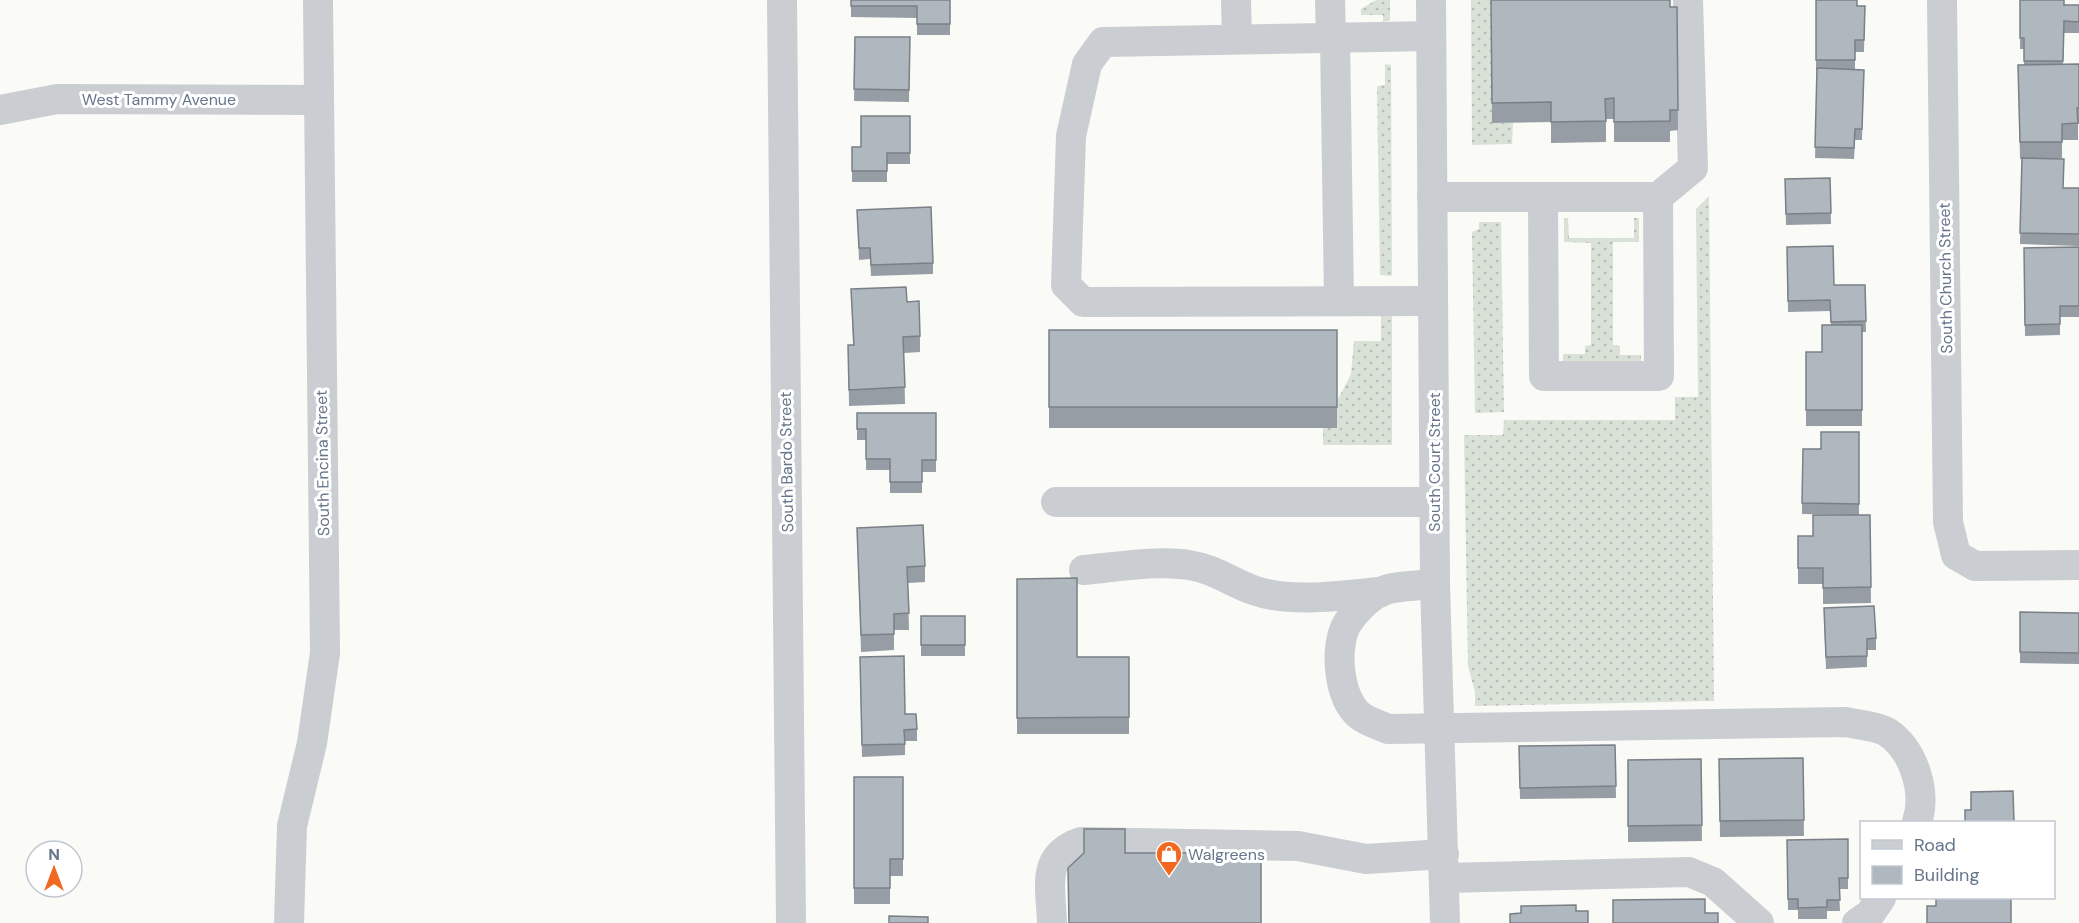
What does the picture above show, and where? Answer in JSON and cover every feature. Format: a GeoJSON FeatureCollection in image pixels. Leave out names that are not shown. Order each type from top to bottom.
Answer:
{"type":"FeatureCollection","features":[{"type":"Feature","properties":{"kind":"street","name":"South Encina Street"},"geometry":{"type":"LineString","coordinates":[[289,923],[292,826],[312,743],[325,653],[318,0]]}},
{"type":"Feature","properties":{"kind":"street","name":"South Bardo Street"},"geometry":{"type":"LineString","coordinates":[[782,0],[790,923]]}},
{"type":"Feature","properties":{"kind":"street"},"geometry":{"type":"LineString","coordinates":[[1236,0],[1237,39]]}},
{"type":"Feature","properties":{"kind":"street"},"geometry":{"type":"LineString","coordinates":[[1330,0],[1333,38],[1339,300]]}},
{"type":"Feature","properties":{"kind":"street","name":"South Court Street"},"geometry":{"type":"LineString","coordinates":[[1431,0],[1435,584],[1445,923]]}},
{"type":"Feature","properties":{"kind":"street"},"geometry":{"type":"LineString","coordinates":[[1432,197],[1658,197],[1693,168],[1688,0]]}},
{"type":"Feature","properties":{"kind":"street","name":"South Church Street"},"geometry":{"type":"LineString","coordinates":[[1942,0],[1948,522],[1956,555],[1975,566],[2079,565]]}},
{"type":"Feature","properties":{"kind":"street"},"geometry":{"type":"LineString","coordinates":[[1431,36],[1103,42],[1087,64],[1071,136],[1066,285],[1083,302],[1433,301]]}},
{"type":"Feature","properties":{"kind":"street","name":"West Tammy Avenue"},"geometry":{"type":"LineString","coordinates":[[0,110],[57,99],[318,100]]}},
{"type":"Feature","properties":{"kind":"street"},"geometry":{"type":"LineString","coordinates":[[1543,198],[1544,376],[1659,376],[1658,197]]}},
{"type":"Feature","properties":{"kind":"street"},"geometry":{"type":"LineString","coordinates":[[1056,502],[1434,502]]}},
{"type":"Feature","properties":{"kind":"street"},"geometry":{"type":"LineString","coordinates":[[1084,570],[1155,564],[1189,565],[1226,575],[1254,590],[1292,596],[1324,597],[1435,584]]}},
{"type":"Feature","properties":{"kind":"street"},"geometry":{"type":"LineString","coordinates":[[1381,592],[1357,610],[1346,626],[1340,662],[1341,684],[1348,700],[1359,715],[1388,729],[1846,722],[1886,732],[1913,760],[1921,809],[1917,821]]}},
{"type":"Feature","properties":{"kind":"street"},"geometry":{"type":"LineString","coordinates":[[1052,923],[1051,868],[1056,856],[1066,847],[1081,842],[1298,846],[1318,852],[1365,859],[1445,866],[1689,872],[1713,882],[1759,923]]}},
{"type":"Feature","properties":{"kind":"street"},"geometry":{"type":"LineString","coordinates":[[1857,923],[1870,915],[1880,899]]}},
{"type":"Feature","properties":{"kind":"shaded area"},"geometry":{"type":"Polygon","coordinates":[[[1376,0],[1390,0],[1390,20],[1383,22],[1383,15],[1361,15],[1361,9],[1376,0]]]}},
{"type":"Feature","properties":{"kind":"shaded area"},"geometry":{"type":"Polygon","coordinates":[[[1471,0],[1491,0],[1492,123],[1513,123],[1512,144],[1472,145],[1471,0]]]}},
{"type":"Feature","properties":{"kind":"shaded area"},"geometry":{"type":"Polygon","coordinates":[[[1385,64],[1391,65],[1392,276],[1380,275],[1377,86],[1385,85],[1385,64]]]}},
{"type":"Feature","properties":{"kind":"shaded area"},"geometry":{"type":"Polygon","coordinates":[[[1709,196],[1714,701],[1475,706],[1475,692],[1468,666],[1464,435],[1503,435],[1504,420],[1675,420],[1675,397],[1698,397],[1696,209],[1709,196]]]}},
{"type":"Feature","properties":{"kind":"shaded area"},"geometry":{"type":"Polygon","coordinates":[[[1564,218],[1568,218],[1569,238],[1634,238],[1634,218],[1639,218],[1639,242],[1613,242],[1613,345],[1620,346],[1620,355],[1641,355],[1641,363],[1563,364],[1563,354],[1585,354],[1585,346],[1591,345],[1591,243],[1564,242],[1564,218]]]}},
{"type":"Feature","properties":{"kind":"shaded area"},"geometry":{"type":"Polygon","coordinates":[[[1479,222],[1501,222],[1504,412],[1475,413],[1472,232],[1479,229],[1479,222]]]}},
{"type":"Feature","properties":{"kind":"shaded area"},"geometry":{"type":"Polygon","coordinates":[[[1381,314],[1392,314],[1392,445],[1323,445],[1323,428],[1351,374],[1354,341],[1381,341],[1381,314]]]}},
{"type":"Feature","properties":{"kind":"building"},"geometry":{"type":"Polygon","coordinates":[[[851,0],[950,0],[950,24],[917,24],[917,6],[851,6],[851,0]]]}},
{"type":"Feature","properties":{"kind":"building"},"geometry":{"type":"Polygon","coordinates":[[[1491,0],[1670,0],[1670,7],[1677,7],[1678,110],[1670,110],[1670,121],[1614,122],[1614,98],[1605,99],[1606,121],[1551,122],[1551,102],[1492,103],[1491,0]]]}},
{"type":"Feature","properties":{"kind":"building"},"geometry":{"type":"Polygon","coordinates":[[[1816,0],[1857,0],[1857,6],[1865,6],[1864,40],[1855,40],[1855,60],[1816,60],[1816,0]]]}},
{"type":"Feature","properties":{"kind":"building"},"geometry":{"type":"Polygon","coordinates":[[[2020,0],[2064,0],[2064,5],[2079,5],[2079,22],[2064,21],[2063,61],[2024,61],[2024,38],[2020,38],[2020,0]]]}},
{"type":"Feature","properties":{"kind":"building"},"geometry":{"type":"Polygon","coordinates":[[[855,37],[910,37],[909,90],[854,89],[855,37]]]}},
{"type":"Feature","properties":{"kind":"building"},"geometry":{"type":"Polygon","coordinates":[[[2079,64],[2078,123],[2062,124],[2062,142],[2020,142],[2018,65],[2079,64]]]}},
{"type":"Feature","properties":{"kind":"building"},"geometry":{"type":"Polygon","coordinates":[[[1817,68],[1864,70],[1862,129],[1855,129],[1854,148],[1815,147],[1817,68]]]}},
{"type":"Feature","properties":{"kind":"building"},"geometry":{"type":"Polygon","coordinates":[[[861,116],[910,116],[910,153],[887,153],[887,171],[852,171],[852,147],[861,147],[861,116]]]}},
{"type":"Feature","properties":{"kind":"building"},"geometry":{"type":"Polygon","coordinates":[[[2022,158],[2064,159],[2063,188],[2079,188],[2079,234],[2020,233],[2022,158]]]}},
{"type":"Feature","properties":{"kind":"building"},"geometry":{"type":"Polygon","coordinates":[[[1830,178],[1831,213],[1786,214],[1785,179],[1830,178]]]}},
{"type":"Feature","properties":{"kind":"building"},"geometry":{"type":"Polygon","coordinates":[[[931,207],[933,263],[871,265],[870,248],[859,248],[857,210],[931,207]]]}},
{"type":"Feature","properties":{"kind":"building"},"geometry":{"type":"Polygon","coordinates":[[[1833,246],[1834,285],[1865,285],[1866,321],[1831,322],[1830,300],[1788,301],[1787,247],[1833,246]]]}},
{"type":"Feature","properties":{"kind":"building"},"geometry":{"type":"Polygon","coordinates":[[[2079,247],[2079,306],[2060,306],[2060,324],[2025,325],[2024,248],[2079,247]]]}},
{"type":"Feature","properties":{"kind":"building"},"geometry":{"type":"Polygon","coordinates":[[[906,287],[907,302],[919,301],[920,336],[903,337],[905,387],[849,390],[848,345],[854,345],[851,289],[906,287]]]}},
{"type":"Feature","properties":{"kind":"building"},"geometry":{"type":"Polygon","coordinates":[[[1822,325],[1862,325],[1862,410],[1806,410],[1806,352],[1822,352],[1822,325]]]}},
{"type":"Feature","properties":{"kind":"building"},"geometry":{"type":"Polygon","coordinates":[[[1049,330],[1337,330],[1337,407],[1049,407],[1049,330]]]}},
{"type":"Feature","properties":{"kind":"building"},"geometry":{"type":"Polygon","coordinates":[[[857,413],[936,413],[936,460],[922,460],[922,482],[890,482],[890,459],[866,459],[866,429],[857,429],[857,413]]]}},
{"type":"Feature","properties":{"kind":"building"},"geometry":{"type":"Polygon","coordinates":[[[1821,432],[1859,432],[1859,504],[1802,503],[1803,449],[1821,449],[1821,432]]]}},
{"type":"Feature","properties":{"kind":"building"},"geometry":{"type":"Polygon","coordinates":[[[1813,515],[1870,515],[1871,587],[1823,588],[1823,568],[1798,568],[1798,536],[1813,536],[1813,515]]]}},
{"type":"Feature","properties":{"kind":"building"},"geometry":{"type":"Polygon","coordinates":[[[923,525],[925,566],[907,567],[909,613],[894,614],[894,634],[861,635],[857,528],[923,525]]]}},
{"type":"Feature","properties":{"kind":"building"},"geometry":{"type":"Polygon","coordinates":[[[1077,578],[1077,657],[1129,657],[1129,717],[1017,718],[1017,579],[1077,578]]]}},
{"type":"Feature","properties":{"kind":"building"},"geometry":{"type":"Polygon","coordinates":[[[1874,606],[1876,638],[1867,639],[1867,656],[1826,657],[1824,608],[1874,606]]]}},
{"type":"Feature","properties":{"kind":"building"},"geometry":{"type":"Polygon","coordinates":[[[2020,612],[2079,613],[2079,653],[2020,652],[2020,612]]]}},
{"type":"Feature","properties":{"kind":"building"},"geometry":{"type":"Polygon","coordinates":[[[921,616],[965,616],[965,645],[921,645],[921,616]]]}},
{"type":"Feature","properties":{"kind":"building"},"geometry":{"type":"Polygon","coordinates":[[[904,656],[905,714],[916,714],[917,729],[904,730],[905,744],[862,745],[860,657],[904,656]]]}},
{"type":"Feature","properties":{"kind":"building"},"geometry":{"type":"Polygon","coordinates":[[[1615,745],[1616,786],[1520,788],[1519,746],[1615,745]]]}},
{"type":"Feature","properties":{"kind":"building"},"geometry":{"type":"Polygon","coordinates":[[[1803,758],[1804,820],[1720,821],[1719,759],[1803,758]]]}},
{"type":"Feature","properties":{"kind":"building"},"geometry":{"type":"Polygon","coordinates":[[[1701,759],[1702,825],[1628,826],[1628,760],[1701,759]]]}},
{"type":"Feature","properties":{"kind":"building"},"geometry":{"type":"Polygon","coordinates":[[[854,777],[903,777],[903,859],[890,859],[890,888],[854,888],[854,777]]]}},
{"type":"Feature","properties":{"kind":"building"},"geometry":{"type":"Polygon","coordinates":[[[2013,791],[2014,821],[1965,821],[1965,810],[1971,810],[1971,792],[2013,791]]]}},
{"type":"Feature","properties":{"kind":"building","name":"Walgreens"},"geometry":{"type":"Polygon","coordinates":[[[1084,829],[1125,829],[1125,853],[1261,853],[1261,923],[1069,923],[1068,868],[1084,853],[1084,829]]]}},
{"type":"Feature","properties":{"kind":"building"},"geometry":{"type":"Polygon","coordinates":[[[1848,839],[1848,878],[1839,878],[1840,900],[1827,900],[1827,907],[1798,908],[1798,899],[1788,899],[1787,840],[1848,839]]]}},
{"type":"Feature","properties":{"kind":"building"},"geometry":{"type":"Polygon","coordinates":[[[1705,899],[1705,913],[1718,913],[1718,923],[1613,923],[1613,900],[1705,899]]]}},
{"type":"Feature","properties":{"kind":"building"},"geometry":{"type":"Polygon","coordinates":[[[1936,899],[2011,899],[2011,923],[1927,923],[1927,906],[1936,906],[1936,899]]]}},
{"type":"Feature","properties":{"kind":"building"},"geometry":{"type":"Polygon","coordinates":[[[1576,905],[1576,911],[1588,911],[1588,923],[1510,923],[1510,914],[1521,913],[1521,906],[1576,905]]]}},
{"type":"Feature","properties":{"kind":"building"},"geometry":{"type":"Polygon","coordinates":[[[889,916],[928,917],[928,923],[889,923],[889,916]]]}},
{"type":"Feature","properties":{"kind":"place","name":"Walgreens"},"geometry":{"type":"Point","coordinates":[1169,877]}}]}
